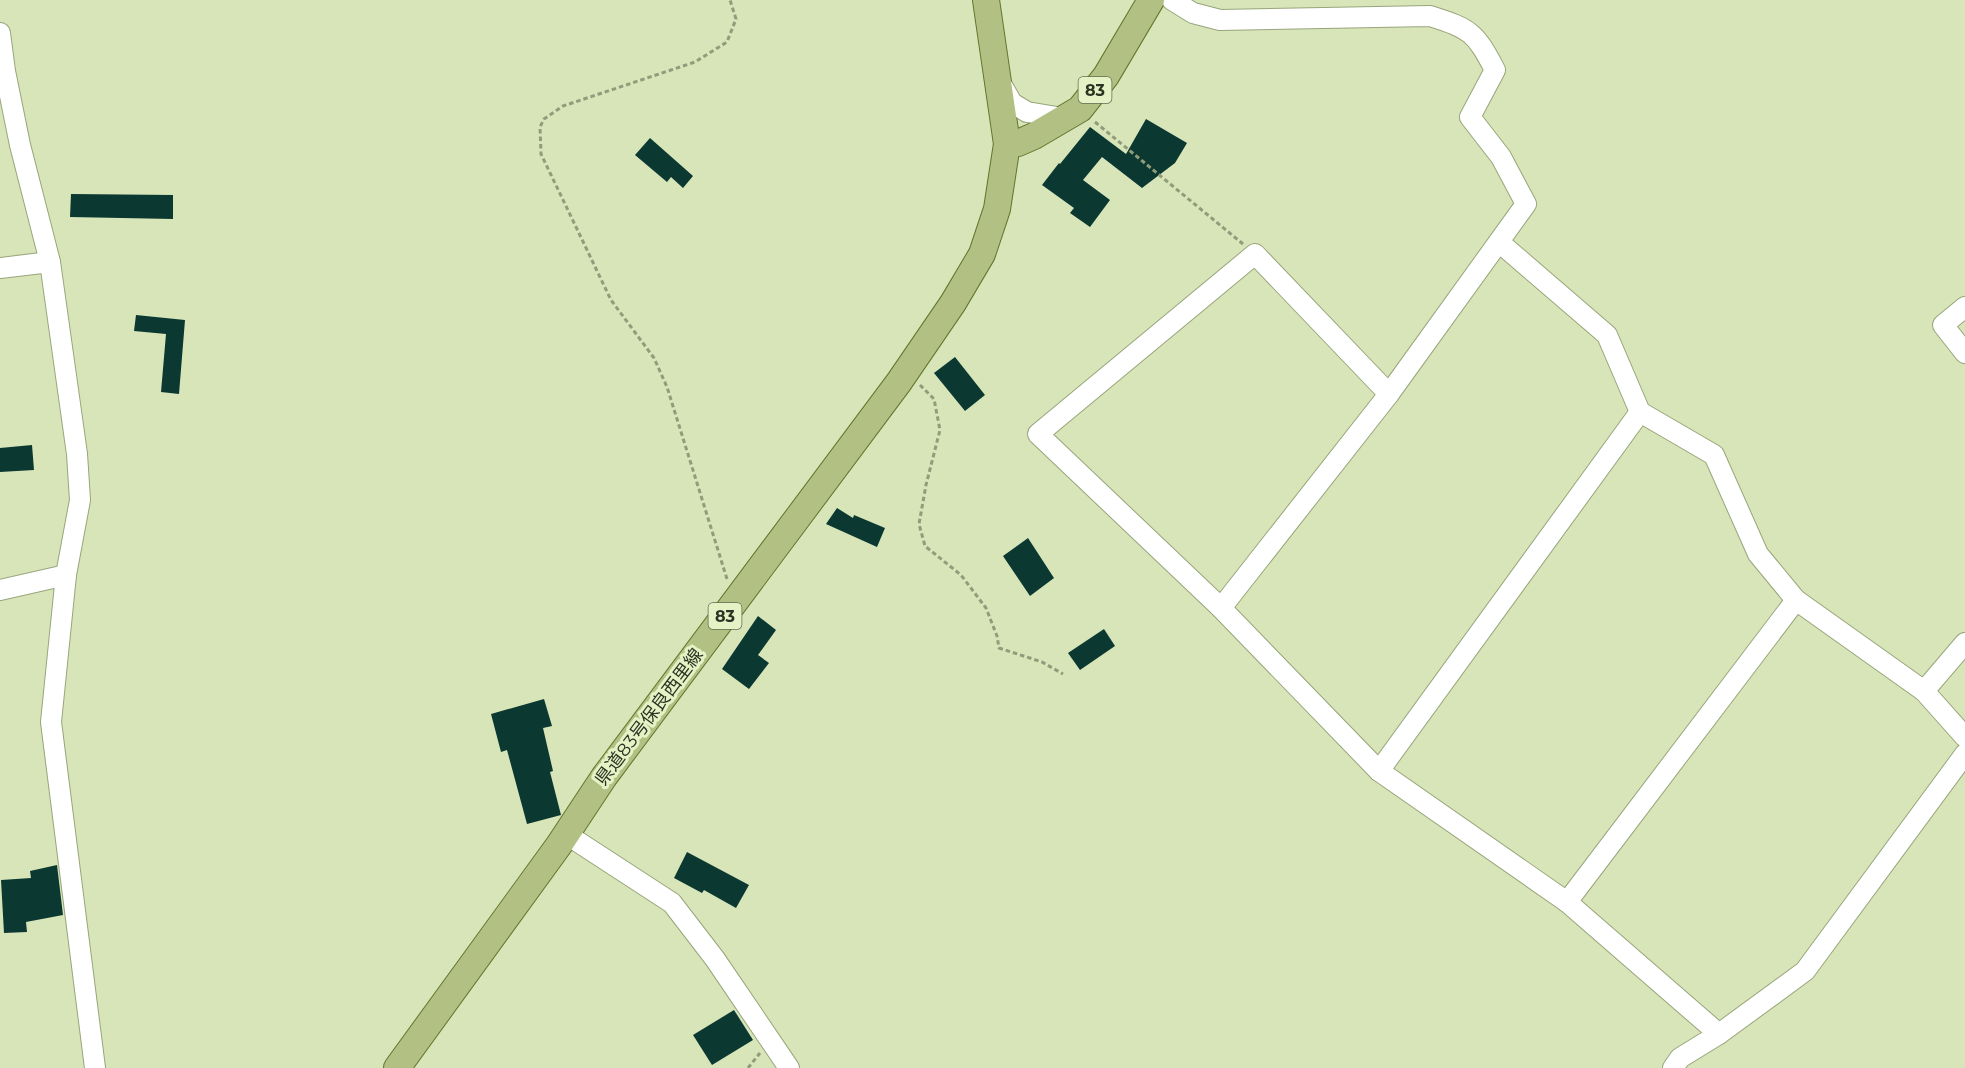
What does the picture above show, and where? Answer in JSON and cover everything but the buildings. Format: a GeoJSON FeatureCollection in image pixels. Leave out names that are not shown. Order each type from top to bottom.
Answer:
{"type":"FeatureCollection","features":[{"type":"Feature","properties":{"kind":"main road","name":"県道83号保良西里線"},"geometry":{"type":"LineString","coordinates":[[398,1068],[566,834],[604,777],[907,370],[953,303],[982,254],[997,210],[1007,144],[986,0]]}},
{"type":"Feature","properties":{"kind":"main road","name":"83"},"geometry":{"type":"LineString","coordinates":[[1007,144],[1018,143],[1034,136],[1072,114],[1106,75],[1151,0]]}},
{"type":"Feature","properties":{"kind":"street"},"geometry":{"type":"LineString","coordinates":[[1172,0],[1193,13],[1220,20],[1430,16],[1460,25],[1480,41],[1495,70],[1470,117],[1501,157],[1526,204],[1389,394],[1221,608]]}},
{"type":"Feature","properties":{"kind":"street"},"geometry":{"type":"LineString","coordinates":[[0,33],[20,145],[50,262],[68,381],[80,500],[66,575],[51,722],[95,1068]]}},
{"type":"Feature","properties":{"kind":"street"},"geometry":{"type":"LineString","coordinates":[[998,80],[1012,103],[1027,112],[1072,114]]}},
{"type":"Feature","properties":{"kind":"street"},"geometry":{"type":"LineString","coordinates":[[1498,242],[1607,335],[1640,412],[1714,455],[1758,554],[1796,600],[1923,691],[1965,737]]}},
{"type":"Feature","properties":{"kind":"street"},"geometry":{"type":"LineString","coordinates":[[1389,394],[1255,254],[1038,434],[1221,608],[1379,771],[1567,902],[1719,1034]]}},
{"type":"Feature","properties":{"kind":"street"},"geometry":{"type":"LineString","coordinates":[[0,268],[50,262]]}},
{"type":"Feature","properties":{"kind":"street"},"geometry":{"type":"LineString","coordinates":[[1965,307],[1943,324],[1965,352]]}},
{"type":"Feature","properties":{"kind":"street"},"geometry":{"type":"LineString","coordinates":[[1379,771],[1640,412]]}},
{"type":"Feature","properties":{"kind":"street"},"geometry":{"type":"LineString","coordinates":[[0,590],[66,575]]}},
{"type":"Feature","properties":{"kind":"street"},"geometry":{"type":"LineString","coordinates":[[1567,902],[1796,600]]}},
{"type":"Feature","properties":{"kind":"street"},"geometry":{"type":"LineString","coordinates":[[1923,691],[1965,643]]}},
{"type":"Feature","properties":{"kind":"street"},"geometry":{"type":"LineString","coordinates":[[1673,1068],[1680,1058],[1719,1034],[1805,971],[1965,754]]}},
{"type":"Feature","properties":{"kind":"street"},"geometry":{"type":"LineString","coordinates":[[566,834],[672,903],[715,958],[789,1068]]}},
{"type":"Feature","properties":{"kind":"path"},"geometry":{"type":"LineString","coordinates":[[730,0],[736,19],[727,42],[695,62],[563,106],[544,119],[540,127],[541,154],[567,211],[590,253],[611,300],[654,358],[667,387],[735,603]]}},
{"type":"Feature","properties":{"kind":"path"},"geometry":{"type":"LineString","coordinates":[[1072,114],[1255,254]]}},
{"type":"Feature","properties":{"kind":"path"},"geometry":{"type":"LineString","coordinates":[[907,370],[934,399],[940,430],[919,524],[925,546],[961,575],[986,608],[997,636],[999,648],[1042,662],[1062,674]]}}]}
